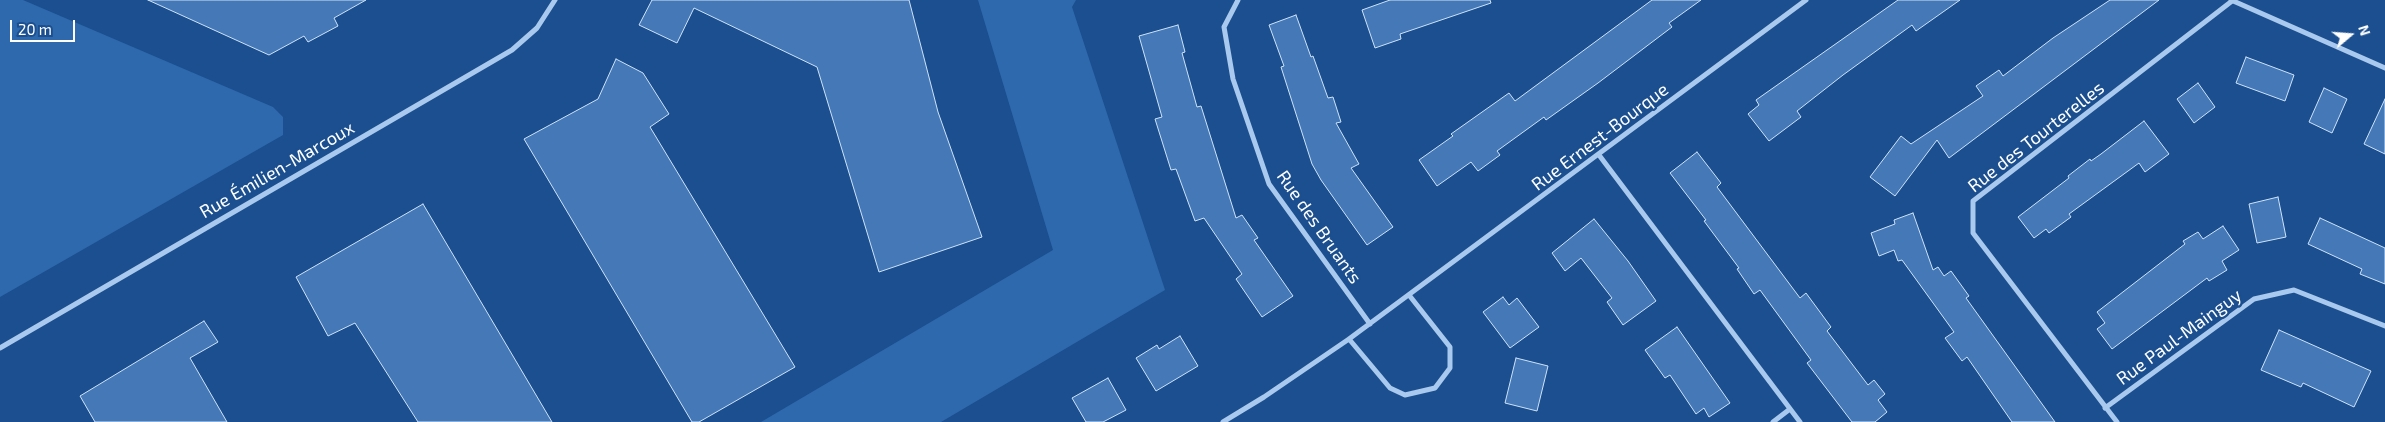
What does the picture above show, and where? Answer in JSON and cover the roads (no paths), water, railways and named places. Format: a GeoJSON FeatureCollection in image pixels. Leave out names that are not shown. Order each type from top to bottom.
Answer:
{"type":"FeatureCollection","features":[{"type":"Feature","properties":{"kind":"street","name":"Rue Émilien-Marcoux"},"geometry":{"type":"LineString","coordinates":[[0,348],[512,50],[537,28],[554,0]]}},
{"type":"Feature","properties":{"kind":"street","name":"Rue des Bruants"},"geometry":{"type":"LineString","coordinates":[[1238,0],[1224,27],[1234,79],[1269,184],[1370,324]]}},
{"type":"Feature","properties":{"kind":"street","name":"Rue Ernest-Bourque"},"geometry":{"type":"LineString","coordinates":[[1223,422],[1264,398],[1370,324],[1806,0]]}},
{"type":"Feature","properties":{"kind":"street"},"geometry":{"type":"LineString","coordinates":[[2232,0],[2385,68]]}},
{"type":"Feature","properties":{"kind":"street","name":"Rue des Tourterelles"},"geometry":{"type":"LineString","coordinates":[[2116,422],[1973,233],[1973,202],[2232,0]]}},
{"type":"Feature","properties":{"kind":"street"},"geometry":{"type":"LineString","coordinates":[[1599,155],[1800,422]]}},
{"type":"Feature","properties":{"kind":"street","name":"Rue Paul-Mainguy"},"geometry":{"type":"LineString","coordinates":[[2105,408],[2254,299],[2294,290],[2385,326]]}},
{"type":"Feature","properties":{"kind":"street"},"geometry":{"type":"LineString","coordinates":[[1349,339],[1390,388],[1405,395],[1434,388],[1450,368],[1450,347],[1409,295]]}},
{"type":"Feature","properties":{"kind":"street"},"geometry":{"type":"LineString","coordinates":[[1773,422],[1790,409]]}}]}
